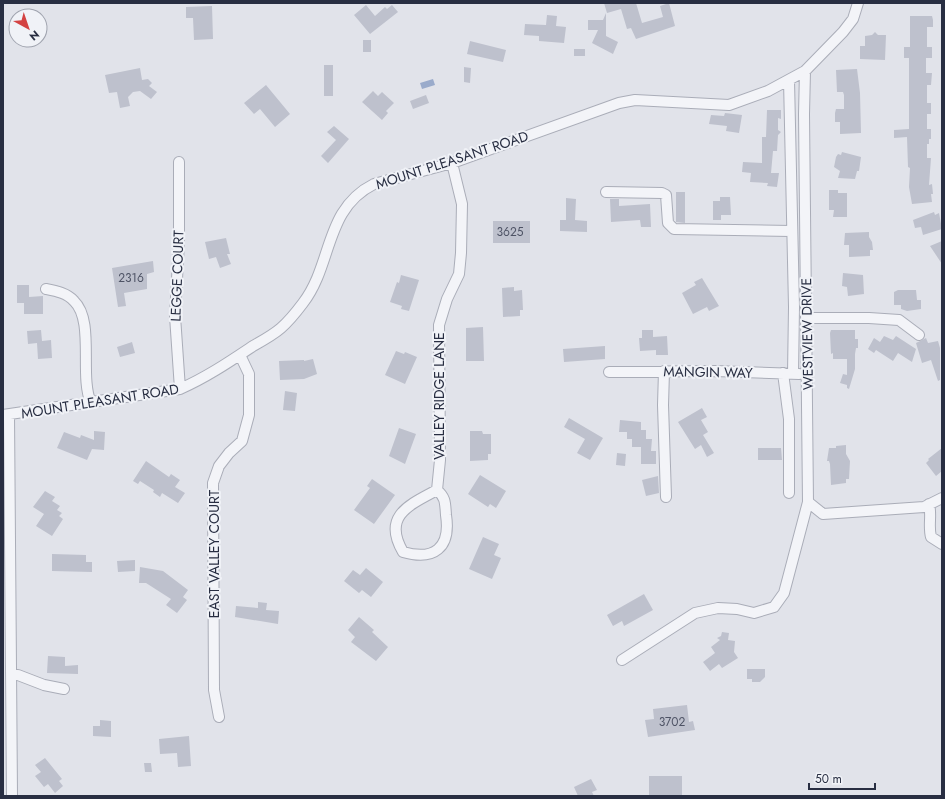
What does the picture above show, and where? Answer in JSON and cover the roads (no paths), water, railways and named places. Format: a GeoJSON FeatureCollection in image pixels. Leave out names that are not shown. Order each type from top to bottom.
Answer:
{"type":"FeatureCollection","features":[{"type":"Feature","properties":{"kind":"street","name":"MOUNT PLEASANT ROAD"},"geometry":{"type":"LineString","coordinates":[[6,415],[180,389],[207,377],[281,328],[304,302],[322,268],[336,223],[349,202],[365,189],[374,184],[452,163],[619,103],[635,100],[729,105],[768,91],[805,71],[843,32],[853,19],[858,3]]}},
{"type":"Feature","properties":{"kind":"street","name":"WESTVIEW DRIVE"},"geometry":{"type":"LineString","coordinates":[[622,660],[695,613],[718,608],[737,608],[754,613],[774,607],[784,593],[808,502],[805,71]]}},
{"type":"Feature","properties":{"kind":"street"},"geometry":{"type":"LineString","coordinates":[[789,80],[791,231],[794,307],[788,374],[789,493]]}},
{"type":"Feature","properties":{"kind":"street","name":"LEGGE COURT"},"geometry":{"type":"LineString","coordinates":[[179,162],[175,316],[180,389]]}},
{"type":"Feature","properties":{"kind":"street","name":"VALLEY RIDGE LANE"},"geometry":{"type":"LineString","coordinates":[[437,490],[440,460],[439,325],[447,299],[459,274],[461,253],[462,204],[452,163]]}},
{"type":"Feature","properties":{"kind":"street"},"geometry":{"type":"LineString","coordinates":[[606,192],[662,193],[666,195],[668,223],[674,229],[791,231]]}},
{"type":"Feature","properties":{"kind":"street"},"geometry":{"type":"LineString","coordinates":[[46,288],[70,297],[75,301],[82,313],[88,390],[91,403]]}},
{"type":"Feature","properties":{"kind":"street"},"geometry":{"type":"LineString","coordinates":[[806,318],[869,318],[899,320],[919,334]]}},
{"type":"Feature","properties":{"kind":"street","name":"EAST VALLEY COURT"},"geometry":{"type":"LineString","coordinates":[[220,717],[214,690],[213,483],[219,466],[229,453],[242,441],[250,415],[249,374],[240,355]]}},
{"type":"Feature","properties":{"kind":"street"},"geometry":{"type":"LineString","coordinates":[[664,371],[663,405],[666,498]]}},
{"type":"Feature","properties":{"kind":"street","name":"MANGIN WAY"},"geometry":{"type":"LineString","coordinates":[[609,372],[715,371],[807,374]]}},
{"type":"Feature","properties":{"kind":"street"},"geometry":{"type":"LineString","coordinates":[[6,415],[12,796]]}},
{"type":"Feature","properties":{"kind":"street"},"geometry":{"type":"LineString","coordinates":[[437,490],[444,496],[448,524],[447,536],[440,548],[429,555],[416,556],[403,552],[396,541],[395,525],[400,512],[437,490]]}},
{"type":"Feature","properties":{"kind":"street"},"geometry":{"type":"LineString","coordinates":[[808,502],[823,514],[924,507],[942,498]]}},
{"type":"Feature","properties":{"kind":"street"},"geometry":{"type":"LineString","coordinates":[[929,504],[931,513],[931,537],[942,544]]}},
{"type":"Feature","properties":{"kind":"street"},"geometry":{"type":"LineString","coordinates":[[11,675],[18,675],[44,685],[64,689]]}},
{"type":"Feature","properties":{"kind":"water"},"geometry":{"type":"Polygon","coordinates":[[[433,79],[435,85],[422,89],[420,83],[433,79]]]}}]}
